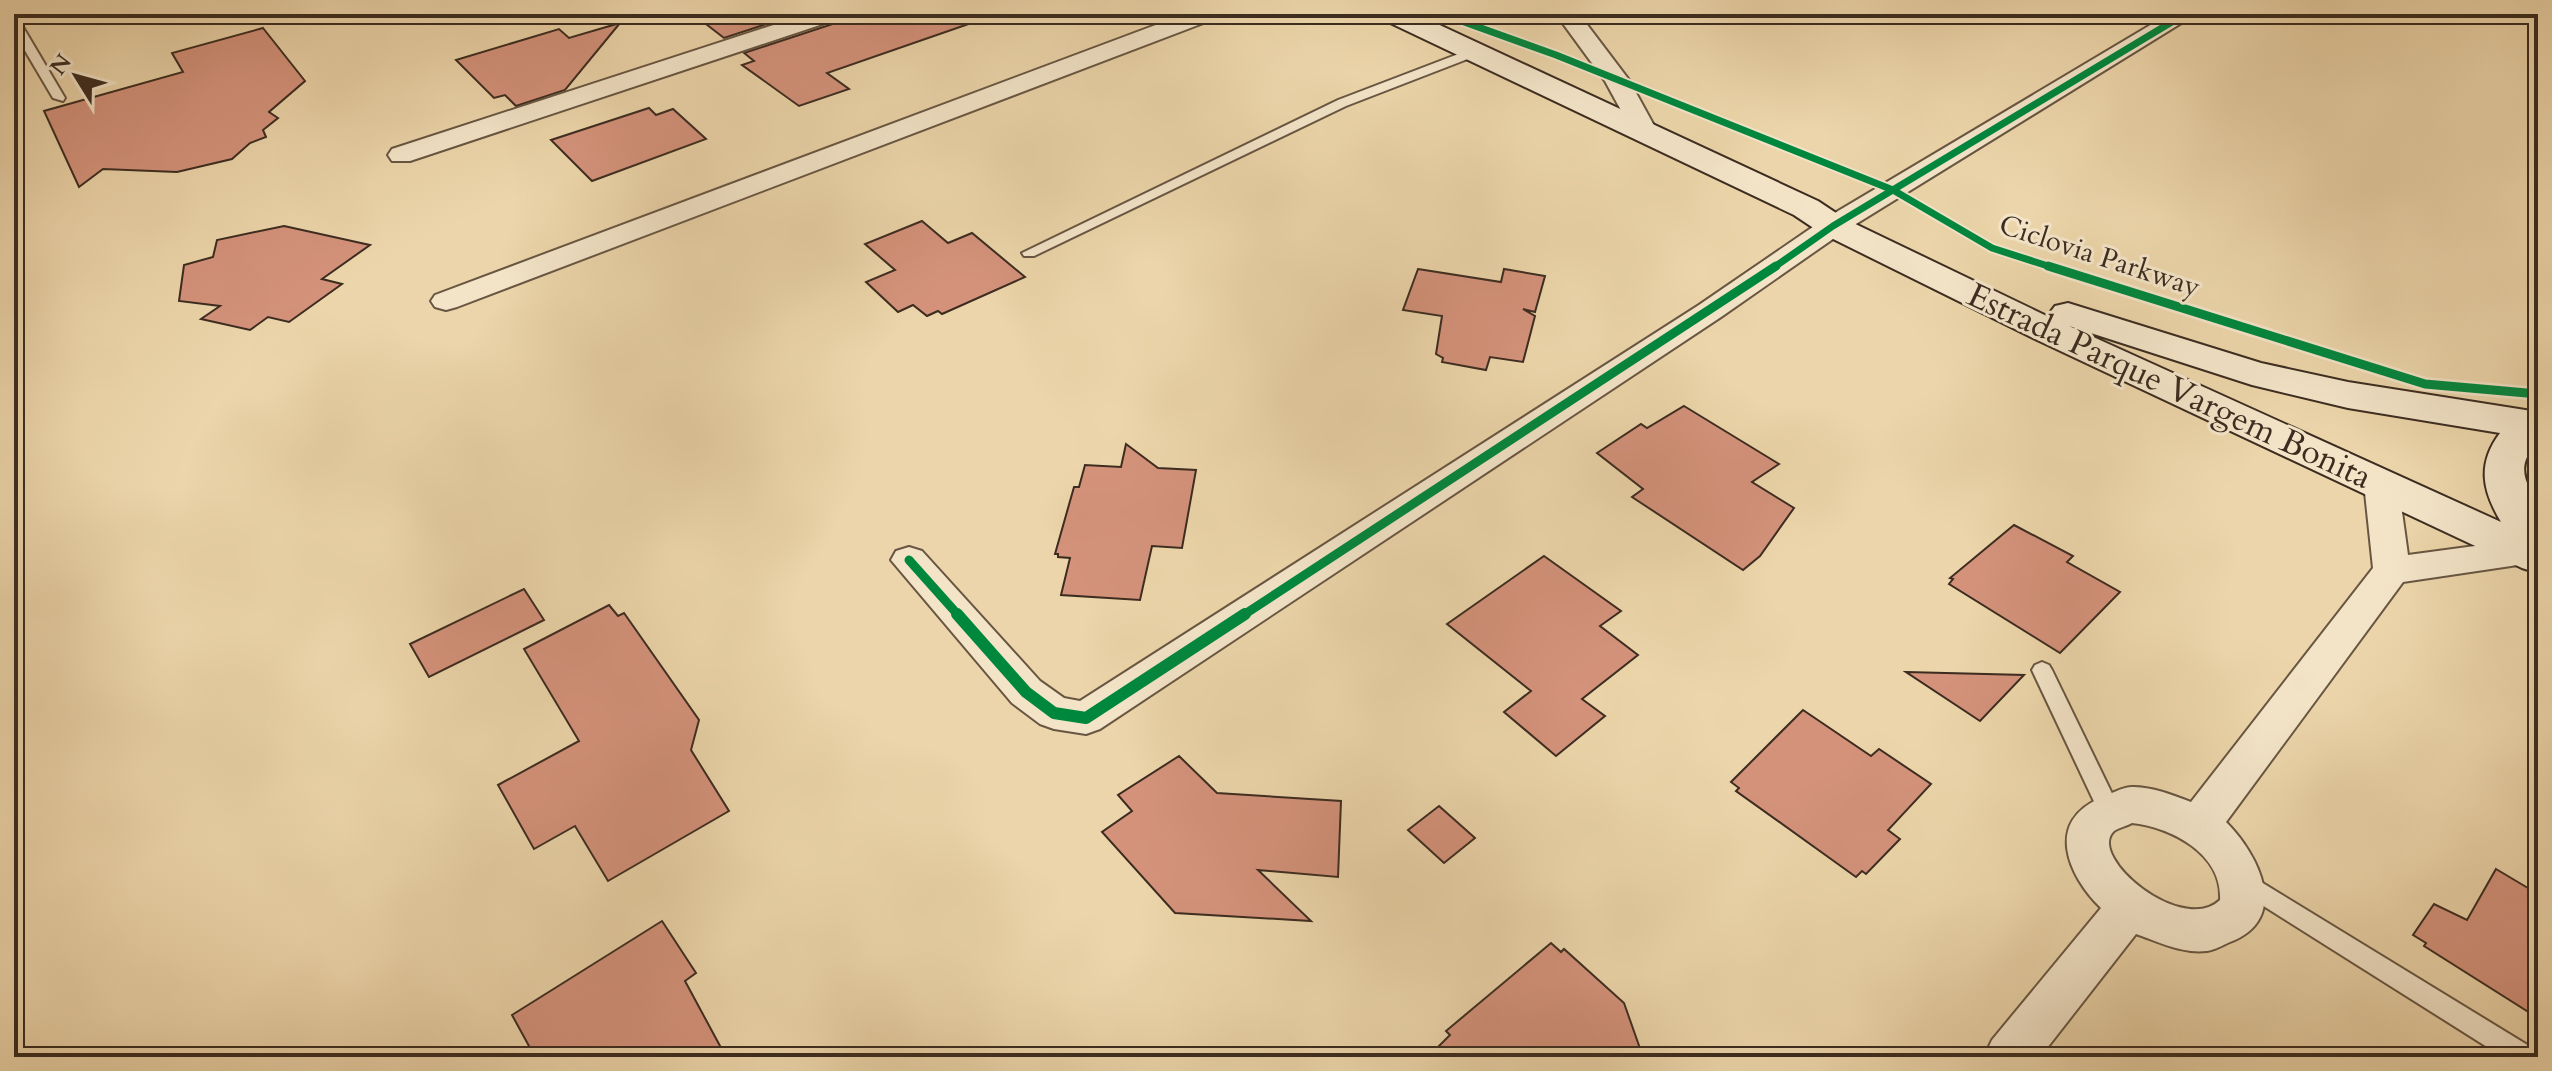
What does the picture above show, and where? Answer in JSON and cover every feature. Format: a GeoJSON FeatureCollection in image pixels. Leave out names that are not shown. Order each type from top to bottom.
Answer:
{"type":"FeatureCollection","features":[{"type":"Feature","properties":{"kind":"main road","name":"Estrada Parque Vargem Bonita"},"geometry":{"type":"LineString","coordinates":[[1394,14],[1829,218],[2048,331],[2534,551]]}},
{"type":"Feature","properties":{"kind":"main road","name":"Estrada Parque Vargem Bonita"},"geometry":{"type":"LineString","coordinates":[[1829,218],[1999,290],[2252,373],[2348,395],[2535,425]]}},
{"type":"Feature","properties":{"kind":"main road"},"geometry":{"type":"LineString","coordinates":[[2534,551],[2510,502],[2503,473],[2509,450],[2535,425]]}},
{"type":"Feature","properties":{"kind":"street"},"geometry":{"type":"LineString","coordinates":[[401,155],[830,14]]}},
{"type":"Feature","properties":{"kind":"street"},"geometry":{"type":"LineString","coordinates":[[446,301],[1206,14]]}},
{"type":"Feature","properties":{"kind":"street"},"geometry":{"type":"LineString","coordinates":[[1567,14],[1617,80],[1644,131]]}},
{"type":"Feature","properties":{"kind":"street"},"geometry":{"type":"LineString","coordinates":[[909,560],[1026,692],[1054,713],[1086,718],[1710,311],[1829,218],[2185,14]]}},
{"type":"Feature","properties":{"kind":"street"},"geometry":{"type":"LineString","coordinates":[[2198,826],[2392,570],[2381,483]]}},
{"type":"Feature","properties":{"kind":"street"},"geometry":{"type":"LineString","coordinates":[[2392,570],[2534,551]]}},
{"type":"Feature","properties":{"kind":"street"},"geometry":{"type":"LineString","coordinates":[[2129,805],[2174,814],[2198,826],[2225,852],[2243,881],[2243,899],[2237,915],[2223,926],[2203,931],[2178,929],[2129,908],[2108,890],[2094,870],[2087,851],[2087,833],[2095,819],[2109,810],[2129,805]]}},
{"type":"Feature","properties":{"kind":"street"},"geometry":{"type":"LineString","coordinates":[[2009,1057],[2129,908]]}},
{"type":"Feature","properties":{"kind":"lane"},"geometry":{"type":"LineString","coordinates":[[14,22],[59,98]]}},
{"type":"Feature","properties":{"kind":"lane"},"geometry":{"type":"LineString","coordinates":[[1029,253],[1342,103],[1474,52]]}},
{"type":"Feature","properties":{"kind":"lane"},"geometry":{"type":"LineString","coordinates":[[2042,670],[2109,810]]}},
{"type":"Feature","properties":{"kind":"lane"},"geometry":{"type":"LineString","coordinates":[[2243,881],[2525,1057]]}},
{"type":"Feature","properties":{"kind":"building"},"geometry":{"type":"Polygon","coordinates":[[[693,14],[797,14],[724,38],[693,14]]]}},
{"type":"Feature","properties":{"kind":"building"},"geometry":{"type":"Polygon","coordinates":[[[844,14],[979,14],[980,20],[827,73],[849,89],[799,106],[742,65],[754,61],[744,53],[839,22],[844,14]]]}},
{"type":"Feature","properties":{"kind":"building"},"geometry":{"type":"Polygon","coordinates":[[[620,23],[565,90],[516,106],[505,95],[494,98],[456,60],[559,29],[569,38],[620,23]]]}},
{"type":"Feature","properties":{"kind":"building"},"geometry":{"type":"Polygon","coordinates":[[[263,28],[305,81],[269,112],[278,118],[263,130],[266,137],[250,143],[232,159],[177,172],[103,169],[79,187],[44,111],[183,72],[172,53],[263,28]]]}},
{"type":"Feature","properties":{"kind":"building"},"geometry":{"type":"Polygon","coordinates":[[[649,108],[656,115],[673,109],[706,139],[592,181],[551,140],[649,108]]]}},
{"type":"Feature","properties":{"kind":"building"},"geometry":{"type":"Polygon","coordinates":[[[922,221],[948,243],[972,233],[1025,277],[942,314],[938,311],[927,316],[913,305],[898,312],[866,282],[895,270],[865,244],[922,221]]]}},
{"type":"Feature","properties":{"kind":"building"},"geometry":{"type":"Polygon","coordinates":[[[284,226],[370,245],[322,279],[342,284],[289,322],[268,317],[250,330],[201,319],[220,306],[179,301],[184,265],[213,257],[217,240],[284,226]]]}},
{"type":"Feature","properties":{"kind":"building"},"geometry":{"type":"Polygon","coordinates":[[[1418,269],[1501,282],[1504,269],[1545,276],[1535,312],[1523,309],[1535,316],[1523,362],[1490,357],[1486,370],[1442,362],[1443,358],[1436,354],[1442,316],[1403,310],[1418,269]]]}},
{"type":"Feature","properties":{"kind":"building"},"geometry":{"type":"Polygon","coordinates":[[[1684,406],[1779,464],[1752,482],[1794,508],[1760,556],[1743,570],[1632,497],[1643,489],[1597,453],[1641,424],[1647,428],[1684,406]]]}},
{"type":"Feature","properties":{"kind":"building"},"geometry":{"type":"Polygon","coordinates":[[[1126,444],[1158,468],[1196,470],[1182,548],[1152,546],[1140,600],[1061,595],[1070,558],[1055,554],[1074,487],[1079,487],[1085,465],[1121,467],[1126,444]]]}},
{"type":"Feature","properties":{"kind":"building"},"geometry":{"type":"Polygon","coordinates":[[[2014,525],[2073,556],[2067,562],[2120,592],[2060,653],[1949,584],[1953,579],[1950,578],[2014,525]]]}},
{"type":"Feature","properties":{"kind":"building"},"geometry":{"type":"Polygon","coordinates":[[[1544,556],[1621,611],[1600,626],[1638,655],[1582,699],[1605,716],[1556,756],[1504,712],[1531,691],[1447,624],[1544,556]]]}},
{"type":"Feature","properties":{"kind":"building"},"geometry":{"type":"Polygon","coordinates":[[[524,589],[544,620],[429,677],[410,644],[524,589]]]}},
{"type":"Feature","properties":{"kind":"building"},"geometry":{"type":"Polygon","coordinates":[[[609,605],[618,616],[624,613],[699,720],[691,750],[729,811],[608,881],[575,826],[534,849],[498,785],[579,741],[524,649],[609,605]]]}},
{"type":"Feature","properties":{"kind":"building"},"geometry":{"type":"Polygon","coordinates":[[[1906,672],[2024,675],[1980,721],[1906,672]]]}},
{"type":"Feature","properties":{"kind":"building"},"geometry":{"type":"Polygon","coordinates":[[[1803,710],[1871,756],[1879,749],[1931,784],[1888,830],[1900,839],[1866,874],[1862,871],[1856,877],[1736,791],[1739,788],[1731,782],[1803,710]]]}},
{"type":"Feature","properties":{"kind":"building"},"geometry":{"type":"Polygon","coordinates":[[[1179,756],[1217,793],[1341,801],[1338,877],[1258,870],[1311,921],[1175,913],[1102,832],[1132,811],[1118,795],[1179,756]]]}},
{"type":"Feature","properties":{"kind":"building"},"geometry":{"type":"Polygon","coordinates":[[[1439,806],[1475,838],[1444,863],[1408,830],[1439,806]]]}},
{"type":"Feature","properties":{"kind":"building"},"geometry":{"type":"Polygon","coordinates":[[[2496,869],[2538,894],[2538,1018],[2424,946],[2426,943],[2413,935],[2434,904],[2467,920],[2496,869]]]}},
{"type":"Feature","properties":{"kind":"building"},"geometry":{"type":"Polygon","coordinates":[[[662,921],[696,973],[685,981],[726,1057],[535,1057],[512,1015],[662,921]]]}},
{"type":"Feature","properties":{"kind":"building"},"geometry":{"type":"Polygon","coordinates":[[[1551,943],[1561,952],[1564,949],[1624,1003],[1643,1057],[1428,1057],[1450,1035],[1446,1031],[1551,943]]]}},
{"type":"Feature","properties":{"kind":"cycle path","name":"Ciclovia Parkway"},"geometry":{"type":"LineString","coordinates":[[1442,14],[1556,55],[1893,190],[1992,248],[2425,384],[2538,394]]}},
{"type":"Feature","properties":{"kind":"cycle path"},"geometry":{"type":"LineString","coordinates":[[909,560],[1026,692],[1054,713],[1086,718],[1710,311],[1833,226],[2185,14]]}}]}
